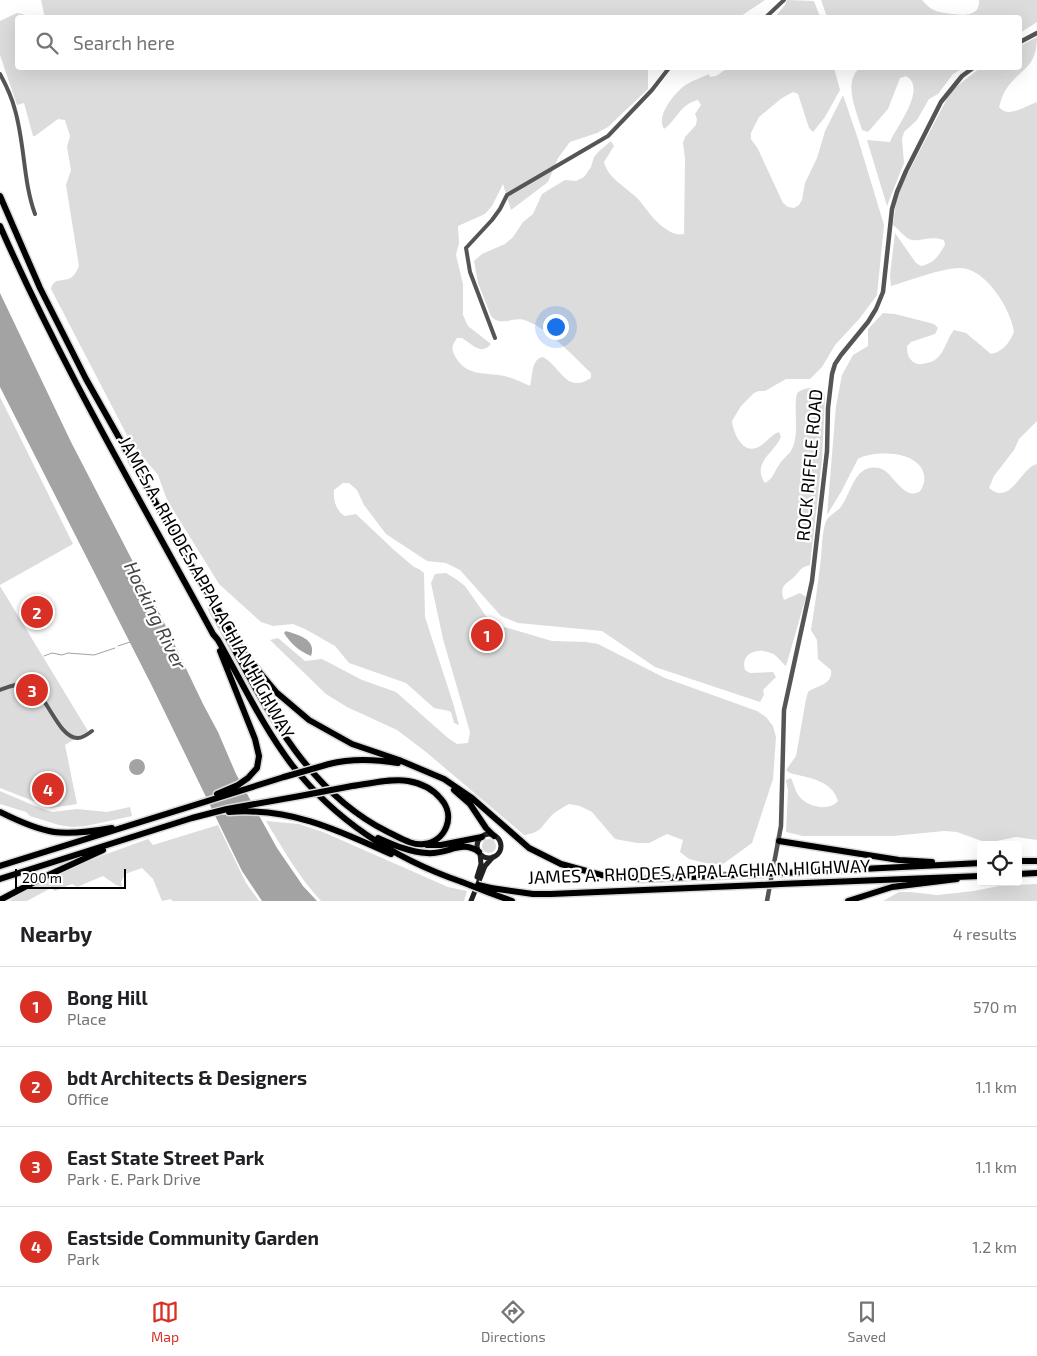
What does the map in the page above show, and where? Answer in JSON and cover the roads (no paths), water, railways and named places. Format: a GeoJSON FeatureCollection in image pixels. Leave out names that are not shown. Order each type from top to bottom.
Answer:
{"type":"FeatureCollection","features":[{"type":"Feature","properties":{"kind":"highway","name":"JAMES A. RHODES APPALACHIAN HIGHWAY"},"geometry":{"type":"LineString","coordinates":[[0,196],[56,320],[133,464],[239,645],[268,684],[299,713],[336,737],[414,766],[452,784],[472,798],[529,848],[560,864],[585,872],[615,878],[642,879],[977,863]]}},
{"type":"Feature","properties":{"kind":"highway","name":"JAMES A. RHODES APPALACHIAN HIGHWAY"},"geometry":{"type":"LineString","coordinates":[[0,226],[22,276],[74,380],[213,634],[264,722],[291,764],[328,804],[358,830],[412,862],[462,882],[490,890],[533,894],[977,876]]}},
{"type":"Feature","properties":{"kind":"highway"},"geometry":{"type":"LineString","coordinates":[[133,464],[264,702],[291,746],[321,782],[352,810],[376,826],[412,843],[441,845],[482,837]]}},
{"type":"Feature","properties":{"kind":"highway"},"geometry":{"type":"LineString","coordinates":[[190,806],[238,785],[254,772],[258,762],[258,746],[235,684],[213,634]]}},
{"type":"Feature","properties":{"kind":"highway"},"geometry":{"type":"LineString","coordinates":[[0,866],[328,764],[348,760],[374,760],[414,766]]}},
{"type":"Feature","properties":{"kind":"highway"},"geometry":{"type":"LineString","coordinates":[[435,775],[464,798],[494,836]]}},
{"type":"Feature","properties":{"kind":"highway"},"geometry":{"type":"LineString","coordinates":[[0,879],[213,812],[352,786],[401,781],[422,786],[436,793],[446,807],[449,816],[448,825],[440,837],[424,844]]}},
{"type":"Feature","properties":{"kind":"highway"},"geometry":{"type":"LineString","coordinates":[[0,812],[27,825],[58,834],[125,826]]}},
{"type":"Feature","properties":{"kind":"highway"},"geometry":{"type":"LineString","coordinates":[[213,812],[276,812],[324,825],[412,862]]}},
{"type":"Feature","properties":{"kind":"highway"},"geometry":{"type":"LineString","coordinates":[[358,830],[413,852],[438,854],[466,846],[479,852]]}},
{"type":"Feature","properties":{"kind":"highway"},"geometry":{"type":"LineString","coordinates":[[0,900],[80,860],[133,838]]}},
{"type":"Feature","properties":{"kind":"highway"},"geometry":{"type":"LineString","coordinates":[[779,841],[899,860],[950,864]]}},
{"type":"Feature","properties":{"kind":"highway"},"geometry":{"type":"LineString","coordinates":[[1022,861],[1037,861]]}},
{"type":"Feature","properties":{"kind":"highway"},"geometry":{"type":"LineString","coordinates":[[1022,874],[1037,873]]}},
{"type":"Feature","properties":{"kind":"highway"},"geometry":{"type":"LineString","coordinates":[[848,901],[892,887],[967,877]]}},
{"type":"Feature","properties":{"kind":"highway"},"geometry":{"type":"LineString","coordinates":[[490,890],[512,901]]}},
{"type":"Feature","properties":{"kind":"main road"},"geometry":{"type":"LineString","coordinates":[[471,901],[486,863],[499,852],[498,839],[494,836],[482,837],[478,843],[481,864],[475,890]]}},
{"type":"Feature","properties":{"kind":"main road"},"geometry":{"type":"LineString","coordinates":[[479,852],[487,858],[493,857]]}},
{"type":"Feature","properties":{"kind":"street"},"geometry":{"type":"LineString","coordinates":[[768,15],[784,0]]}},
{"type":"Feature","properties":{"kind":"street"},"geometry":{"type":"LineString","coordinates":[[1022,41],[1037,33]]}},
{"type":"Feature","properties":{"kind":"street"},"geometry":{"type":"LineString","coordinates":[[495,338],[470,272],[466,248],[492,220],[507,194],[608,136],[652,90],[667,70]]}},
{"type":"Feature","properties":{"kind":"street","name":"ROCK RIFFLE ROAD"},"geometry":{"type":"LineString","coordinates":[[766,901],[779,841],[783,797],[784,710],[812,581],[827,451],[828,408],[832,374],[835,364],[841,355],[868,322],[883,292],[892,209],[906,171],[941,102],[962,76],[970,70]]}},
{"type":"Feature","properties":{"kind":"street"},"geometry":{"type":"LineString","coordinates":[[0,74],[15,110],[22,143],[26,181],[35,214]]}},
{"type":"Feature","properties":{"kind":"street"},"geometry":{"type":"LineString","coordinates":[[0,690],[15,685],[28,686],[39,694],[61,727],[71,736],[80,737],[92,731]]}},
{"type":"Feature","properties":{"kind":"water","name":"Hocking River"},"geometry":{"type":"Polygon","coordinates":[[[0,293],[71,442],[160,614],[218,732],[236,774],[277,848],[303,886],[317,901],[262,901],[242,871],[153,688],[0,387],[0,293]]]}},
{"type":"Feature","properties":{"kind":"water"},"geometry":{"type":"Polygon","coordinates":[[[286,631],[301,636],[309,642],[312,650],[311,656],[292,644],[284,633],[286,631]]]}},
{"type":"Feature","properties":{"kind":"water"},"geometry":{"type":"Polygon","coordinates":[[[137,759],[145,767],[137,775],[129,767],[137,759]]]}},
{"type":"Feature","properties":{"kind":"waterway"},"geometry":{"type":"LineString","coordinates":[[118,646],[130,642]]}},
{"type":"Feature","properties":{"kind":"waterway"},"geometry":{"type":"LineString","coordinates":[[44,656],[52,653],[62,655],[68,653],[94,655],[115,648]]}},
{"type":"Feature","properties":{"kind":"place","name":"bdt Architects & Designers"},"geometry":{"type":"Point","coordinates":[37,612]}},
{"type":"Feature","properties":{"kind":"place","name":"Bong Hill"},"geometry":{"type":"Point","coordinates":[487,635]}},
{"type":"Feature","properties":{"kind":"place","name":"East State Street Park"},"geometry":{"type":"Point","coordinates":[32,690]}},
{"type":"Feature","properties":{"kind":"place","name":"Eastside Community Garden"},"geometry":{"type":"Point","coordinates":[48,789]}}]}
